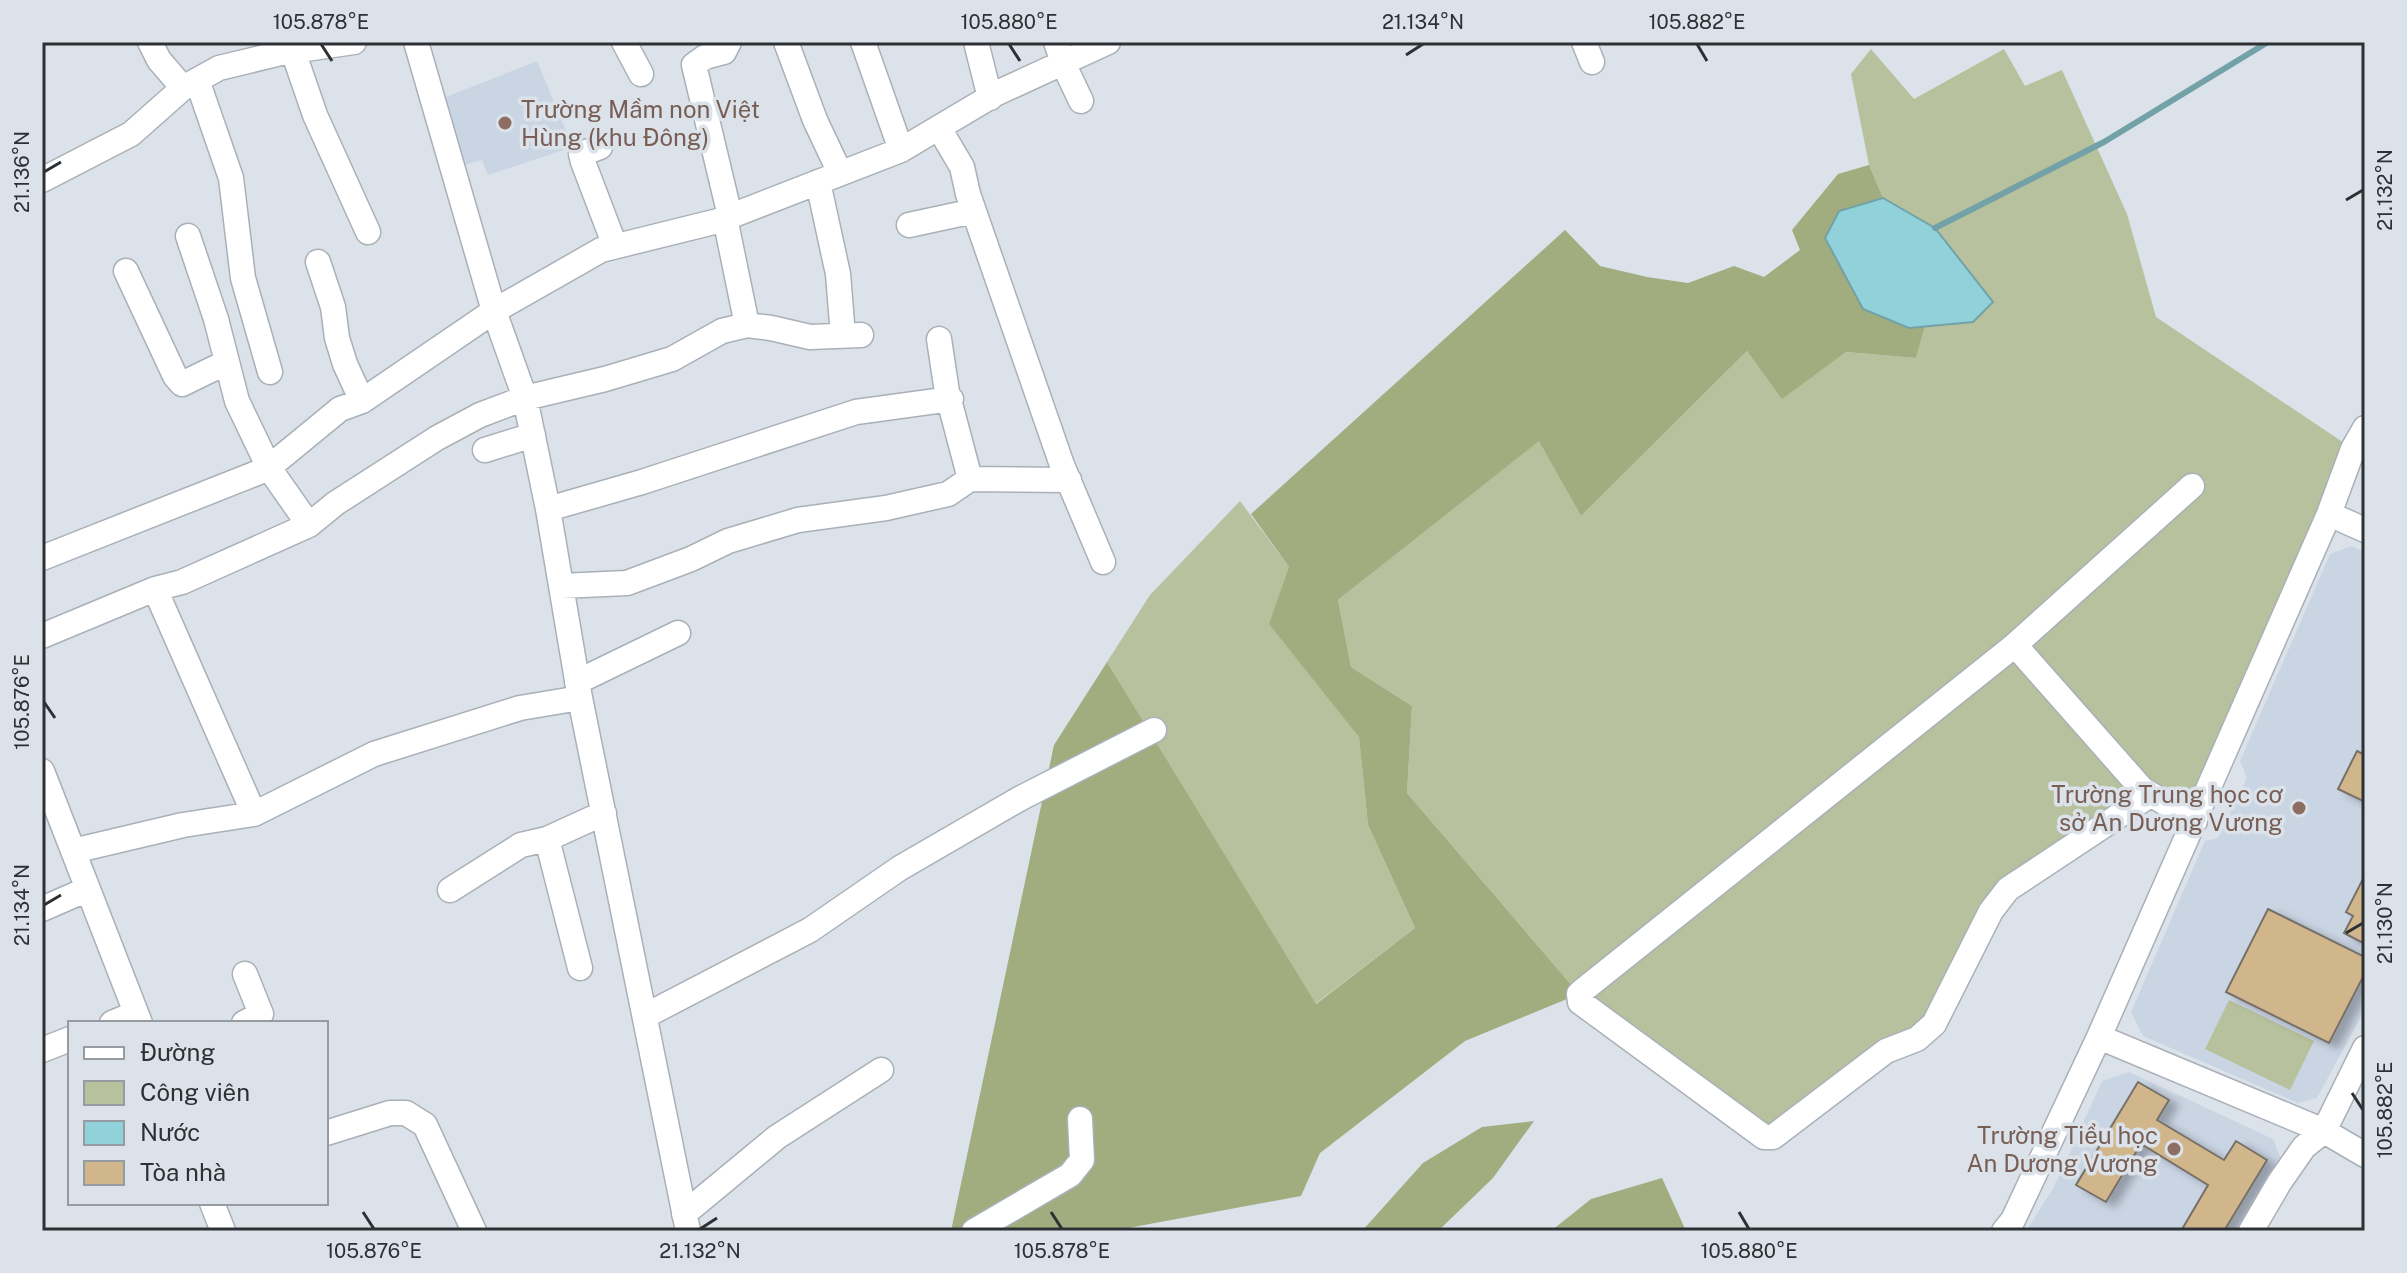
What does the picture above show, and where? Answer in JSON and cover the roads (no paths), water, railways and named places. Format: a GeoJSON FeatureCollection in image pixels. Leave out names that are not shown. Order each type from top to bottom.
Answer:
{"type":"FeatureCollection","features":[{"type":"Feature","properties":{"kind":"street"},"geometry":{"type":"LineString","coordinates":[[150,42],[159,60],[190,84],[231,178],[243,278],[270,372]]}},
{"type":"Feature","properties":{"kind":"street"},"geometry":{"type":"LineString","coordinates":[[42,180],[131,134],[190,84],[219,68],[288,48],[354,42]]}},
{"type":"Feature","properties":{"kind":"street"},"geometry":{"type":"LineString","coordinates":[[416,42],[494,311],[525,398],[548,509],[578,690],[686,1222]]}},
{"type":"Feature","properties":{"kind":"street"},"geometry":{"type":"LineString","coordinates":[[624,42],[641,74]]}},
{"type":"Feature","properties":{"kind":"street"},"geometry":{"type":"LineString","coordinates":[[729,42],[724,52],[705,57],[694,65],[728,217],[747,325]]}},
{"type":"Feature","properties":{"kind":"street"},"geometry":{"type":"LineString","coordinates":[[42,636],[155,589],[182,582],[309,525],[336,503],[437,438],[480,415],[525,398],[672,359],[722,331],[747,325],[810,337],[852,336],[838,274],[829,178],[815,120],[786,42]]}},
{"type":"Feature","properties":{"kind":"street"},"geometry":{"type":"LineString","coordinates":[[863,42],[901,150]]}},
{"type":"Feature","properties":{"kind":"street"},"geometry":{"type":"LineString","coordinates":[[976,42],[990,98]]}},
{"type":"Feature","properties":{"kind":"street"},"geometry":{"type":"LineString","coordinates":[[42,558],[269,468],[340,409],[362,401],[494,311],[601,250],[728,217],[901,150],[990,98],[1060,52],[1108,42]]}},
{"type":"Feature","properties":{"kind":"street"},"geometry":{"type":"LineString","coordinates":[[288,48],[368,232]]}},
{"type":"Feature","properties":{"kind":"street"},"geometry":{"type":"LineString","coordinates":[[1060,52],[1081,101]]}},
{"type":"Feature","properties":{"kind":"street"},"geometry":{"type":"LineString","coordinates":[[939,128],[962,167],[974,211],[1069,480],[1103,562]]}},
{"type":"Feature","properties":{"kind":"street"},"geometry":{"type":"LineString","coordinates":[[600,147],[581,154],[615,246]]}},
{"type":"Feature","properties":{"kind":"street"},"geometry":{"type":"LineString","coordinates":[[909,225],[974,211]]}},
{"type":"Feature","properties":{"kind":"street"},"geometry":{"type":"LineString","coordinates":[[188,236],[216,319],[237,401],[269,468],[309,525]]}},
{"type":"Feature","properties":{"kind":"street"},"geometry":{"type":"LineString","coordinates":[[318,262],[333,307],[337,338],[345,364],[362,401]]}},
{"type":"Feature","properties":{"kind":"street"},"geometry":{"type":"LineString","coordinates":[[126,271],[175,376],[182,384],[227,362]]}},
{"type":"Feature","properties":{"kind":"street"},"geometry":{"type":"LineString","coordinates":[[939,339],[947,392],[970,479]]}},
{"type":"Feature","properties":{"kind":"street"},"geometry":{"type":"LineString","coordinates":[[548,509],[642,482],[856,412],[951,399]]}},
{"type":"Feature","properties":{"kind":"street"},"geometry":{"type":"LineString","coordinates":[[2004,1231],[2013,1220],[2099,1037],[2329,514],[2353,449],[2365,428]]}},
{"type":"Feature","properties":{"kind":"street"},"geometry":{"type":"LineString","coordinates":[[485,450],[533,435]]}},
{"type":"Feature","properties":{"kind":"street"},"geometry":{"type":"LineString","coordinates":[[561,586],[627,583],[691,559],[728,541],[798,520],[886,508],[948,494],[970,479],[1069,480]]}},
{"type":"Feature","properties":{"kind":"street"},"geometry":{"type":"LineString","coordinates":[[2150,795],[2008,889],[1991,911],[1934,1024],[1917,1039],[1886,1051],[1773,1137],[1764,1137],[1583,1005],[1579,994],[2015,645],[2192,486]]}},
{"type":"Feature","properties":{"kind":"street"},"geometry":{"type":"LineString","coordinates":[[2329,514],[2365,530]]}},
{"type":"Feature","properties":{"kind":"street"},"geometry":{"type":"LineString","coordinates":[[155,589],[254,814]]}},
{"type":"Feature","properties":{"kind":"street"},"geometry":{"type":"LineString","coordinates":[[73,851],[183,825],[254,814],[374,754],[578,690],[678,633]]}},
{"type":"Feature","properties":{"kind":"street"},"geometry":{"type":"LineString","coordinates":[[2015,645],[2150,795],[2195,821]]}},
{"type":"Feature","properties":{"kind":"street"},"geometry":{"type":"LineString","coordinates":[[645,1016],[810,930],[900,868],[1021,798],[1154,730]]}},
{"type":"Feature","properties":{"kind":"street"},"geometry":{"type":"LineString","coordinates":[[42,771],[138,1018]]}},
{"type":"Feature","properties":{"kind":"street"},"geometry":{"type":"LineString","coordinates":[[450,890],[521,845],[547,839],[604,813]]}},
{"type":"Feature","properties":{"kind":"street"},"geometry":{"type":"LineString","coordinates":[[547,839],[580,968]]}},
{"type":"Feature","properties":{"kind":"street"},"geometry":{"type":"LineString","coordinates":[[42,909],[88,889]]}},
{"type":"Feature","properties":{"kind":"street"},"geometry":{"type":"LineString","coordinates":[[245,974],[261,1014],[248,1021]]}},
{"type":"Feature","properties":{"kind":"street"},"geometry":{"type":"LineString","coordinates":[[2099,1037],[2324,1131],[2365,1155]]}},
{"type":"Feature","properties":{"kind":"street"},"geometry":{"type":"LineString","coordinates":[[42,1050],[68,1040]]}},
{"type":"Feature","properties":{"kind":"street"},"geometry":{"type":"LineString","coordinates":[[2251,1231],[2304,1147],[2324,1131],[2342,1089],[2365,1048]]}},
{"type":"Feature","properties":{"kind":"street"},"geometry":{"type":"LineString","coordinates":[[686,1222],[777,1137],[881,1070]]}},
{"type":"Feature","properties":{"kind":"street"},"geometry":{"type":"LineString","coordinates":[[328,1132],[390,1113],[406,1113],[425,1125],[474,1231]]}},
{"type":"Feature","properties":{"kind":"street"},"geometry":{"type":"LineString","coordinates":[[974,1231],[1070,1175],[1082,1160],[1080,1119]]}},
{"type":"Feature","properties":{"kind":"street"},"geometry":{"type":"LineString","coordinates":[[213,1205],[223,1231]]}},
{"type":"Feature","properties":{"kind":"water"},"geometry":{"type":"Polygon","coordinates":[[[1883,198],[1935,228],[1993,302],[1973,322],[1909,328],[1863,309],[1825,238],[1839,211],[1883,198]]]}},
{"type":"Feature","properties":{"kind":"waterway"},"geometry":{"type":"LineString","coordinates":[[1935,228],[2104,142],[2268,42]]}},
{"type":"Feature","properties":{"kind":"place","name":"Trường Mầm non Việt Hùng (khu Đông)"},"geometry":{"type":"Point","coordinates":[505,123]}},
{"type":"Feature","properties":{"kind":"place","name":"Trường Trung học cơ sở An Dương Vương"},"geometry":{"type":"Point","coordinates":[2299,808]}},
{"type":"Feature","properties":{"kind":"place","name":"Trường Tiểu học An Dương Vương"},"geometry":{"type":"Point","coordinates":[2174,1149]}}]}
